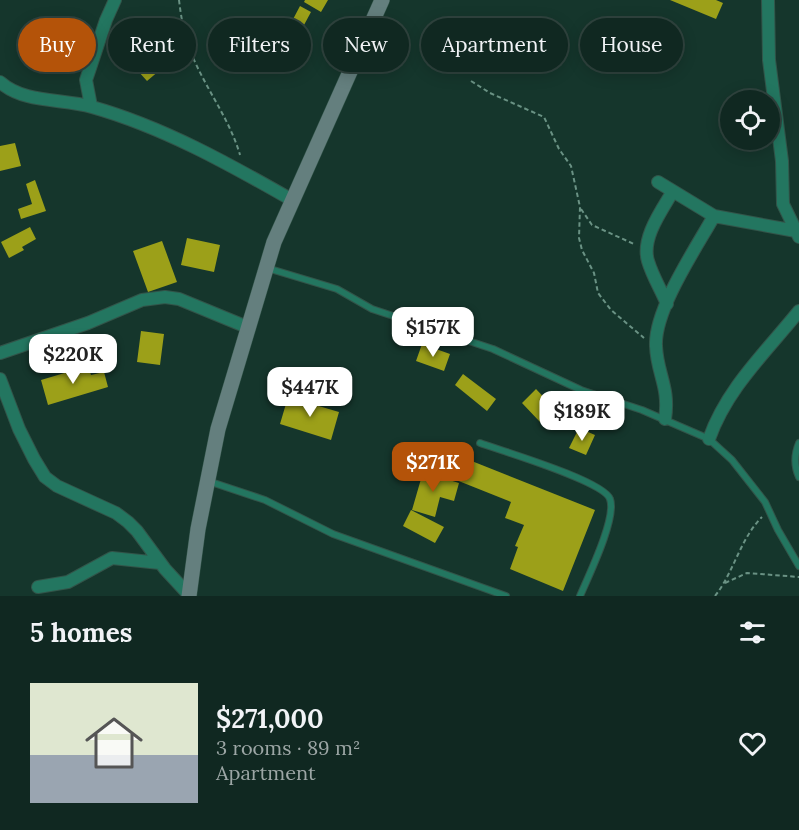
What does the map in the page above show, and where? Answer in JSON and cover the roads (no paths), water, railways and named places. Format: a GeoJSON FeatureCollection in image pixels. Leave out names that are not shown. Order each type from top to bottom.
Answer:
{"type":"FeatureCollection","features":[{"type":"Feature","properties":{"kind":"main road"},"geometry":{"type":"LineString","coordinates":[[189,596],[207,481],[218,429],[274,242],[382,0]]}},
{"type":"Feature","properties":{"kind":"street"},"geometry":{"type":"LineString","coordinates":[[91,106],[86,80],[105,20],[115,0]]}},
{"type":"Feature","properties":{"kind":"street"},"geometry":{"type":"LineString","coordinates":[[768,0],[770,60],[782,161],[783,204],[797,234]]}},
{"type":"Feature","properties":{"kind":"street"},"geometry":{"type":"LineString","coordinates":[[0,82],[7,88],[22,94],[91,106],[159,131],[244,172],[292,200]]}},
{"type":"Feature","properties":{"kind":"street"},"geometry":{"type":"LineString","coordinates":[[658,182],[714,216],[797,234]]}},
{"type":"Feature","properties":{"kind":"street"},"geometry":{"type":"LineString","coordinates":[[667,304],[647,260],[647,248],[652,230],[672,191]]}},
{"type":"Feature","properties":{"kind":"street"},"geometry":{"type":"LineString","coordinates":[[664,419],[667,402],[656,347],[656,332],[661,315],[714,216]]}},
{"type":"Feature","properties":{"kind":"street"},"geometry":{"type":"LineString","coordinates":[[0,353],[88,323],[142,300],[165,297],[179,299],[247,327]]}},
{"type":"Feature","properties":{"kind":"street"},"geometry":{"type":"LineString","coordinates":[[710,438],[717,418],[747,372],[799,311]]}},
{"type":"Feature","properties":{"kind":"street"},"geometry":{"type":"LineString","coordinates":[[0,379],[29,449],[45,477],[57,486],[116,513],[128,522],[189,596]]}},
{"type":"Feature","properties":{"kind":"street"},"geometry":{"type":"LineString","coordinates":[[38,587],[68,582],[112,558],[160,563]]}},
{"type":"Feature","properties":{"kind":"lane"},"geometry":{"type":"LineString","coordinates":[[266,267],[337,290],[372,309],[493,349],[581,390],[710,438],[754,486],[799,566]]}},
{"type":"Feature","properties":{"kind":"lane"},"geometry":{"type":"LineString","coordinates":[[480,443],[578,477],[601,488],[610,498],[612,512],[580,596]]}},
{"type":"Feature","properties":{"kind":"lane"},"geometry":{"type":"LineString","coordinates":[[799,443],[795,460],[795,468],[799,477]]}},
{"type":"Feature","properties":{"kind":"lane"},"geometry":{"type":"LineString","coordinates":[[207,481],[265,500],[333,534],[506,596]]}}]}
